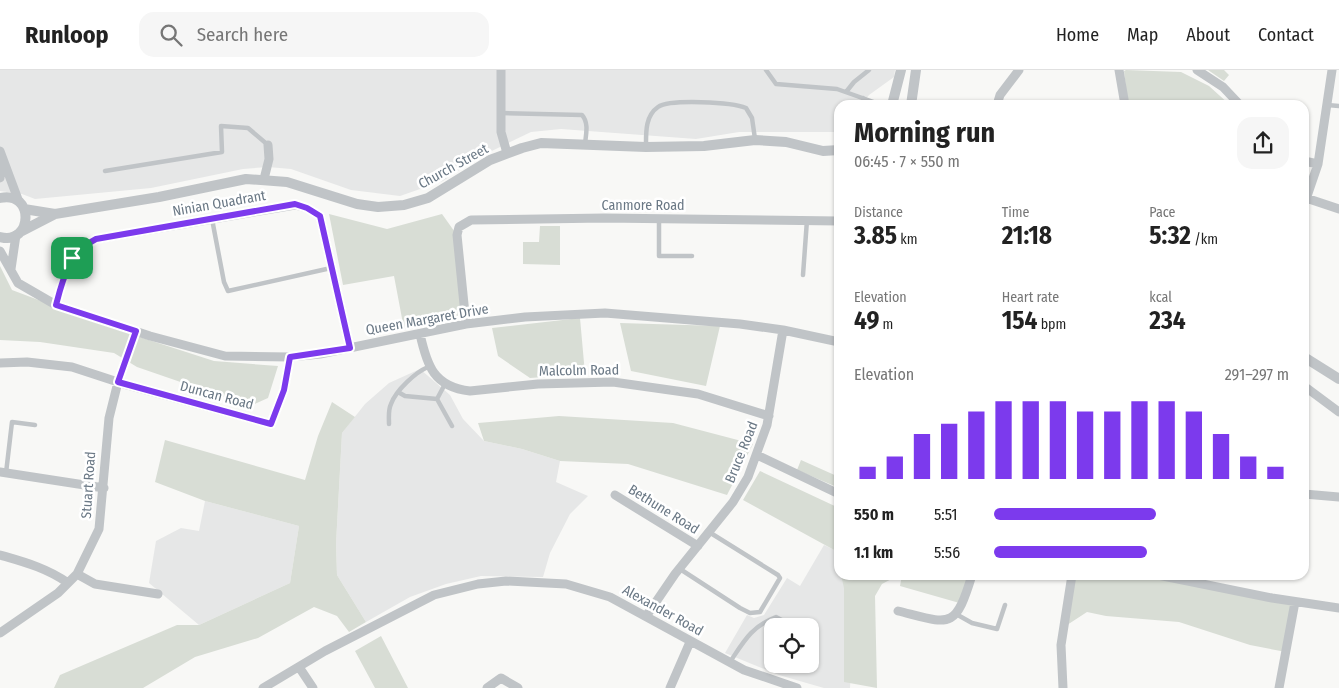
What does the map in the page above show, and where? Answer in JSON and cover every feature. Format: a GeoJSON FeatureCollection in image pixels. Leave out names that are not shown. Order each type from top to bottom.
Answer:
{"type":"FeatureCollection","features":[{"type":"Feature","properties":{"kind":"street"},"geometry":{"type":"LineString","coordinates":[[501,70],[501,132],[507,153]]}},
{"type":"Feature","properties":{"kind":"street"},"geometry":{"type":"LineString","coordinates":[[893,100],[901,70]]}},
{"type":"Feature","properties":{"kind":"street"},"geometry":{"type":"LineString","coordinates":[[912,100],[916,70]]}},
{"type":"Feature","properties":{"kind":"street"},"geometry":{"type":"LineString","coordinates":[[999,100],[1000,94],[1019,70]]}},
{"type":"Feature","properties":{"kind":"street"},"geometry":{"type":"LineString","coordinates":[[1120,70],[1124,100]]}},
{"type":"Feature","properties":{"kind":"street"},"geometry":{"type":"LineString","coordinates":[[1197,70],[1223,87],[1235,100]]}},
{"type":"Feature","properties":{"kind":"street"},"geometry":{"type":"LineString","coordinates":[[1309,190],[1318,164],[1332,70]]}},
{"type":"Feature","properties":{"kind":"street","name":"Church Street"},"geometry":{"type":"LineString","coordinates":[[19,233],[55,214],[158,197],[246,179],[287,182],[357,204],[378,207],[404,204],[428,198],[490,160],[507,153],[541,144],[646,147],[704,146],[755,140],[786,142],[823,151],[834,150]]}},
{"type":"Feature","properties":{"kind":"street"},"geometry":{"type":"LineString","coordinates":[[264,179],[269,159],[268,145]]}},
{"type":"Feature","properties":{"kind":"street"},"geometry":{"type":"LineString","coordinates":[[0,154],[0,178]]}},
{"type":"Feature","properties":{"kind":"street"},"geometry":{"type":"LineString","coordinates":[[0,154],[22,205],[26,220],[19,233],[10,270]]}},
{"type":"Feature","properties":{"kind":"street"},"geometry":{"type":"LineString","coordinates":[[1309,162],[1318,164]]}},
{"type":"Feature","properties":{"kind":"street","name":"Church Street"},"geometry":{"type":"LineString","coordinates":[[0,198],[11,198],[22,205],[55,214]]}},
{"type":"Feature","properties":{"kind":"street"},"geometry":{"type":"LineString","coordinates":[[1309,202],[1339,209]]}},
{"type":"Feature","properties":{"kind":"street","name":"Ninian Quadrant"},"geometry":{"type":"LineString","coordinates":[[56,305],[65,273],[72,258],[88,243],[108,236],[295,204],[307,208],[320,216],[350,348]]}},
{"type":"Feature","properties":{"kind":"street","name":"Canmore Road"},"geometry":{"type":"LineString","coordinates":[[466,324],[457,235],[459,227],[464,222],[478,219],[834,221]]}},
{"type":"Feature","properties":{"kind":"street"},"geometry":{"type":"LineString","coordinates":[[0,237],[8,238],[19,233]]}},
{"type":"Feature","properties":{"kind":"street","name":"Queen Margaret Drive"},"geometry":{"type":"LineString","coordinates":[[0,251],[18,283],[56,305],[136,331],[225,356],[290,357],[350,348],[466,324],[525,317],[605,313],[670,317],[783,330],[834,341]]}},
{"type":"Feature","properties":{"kind":"street","name":"Bruce Road"},"geometry":{"type":"LineString","coordinates":[[647,616],[680,569],[741,490],[757,455],[769,416],[783,330]]}},
{"type":"Feature","properties":{"kind":"street","name":"Stuart Road"},"geometry":{"type":"LineString","coordinates":[[0,633],[58,593],[77,574],[99,529],[108,426],[118,382],[136,331]]}},
{"type":"Feature","properties":{"kind":"street"},"geometry":{"type":"LineString","coordinates":[[420,334],[428,367]]}},
{"type":"Feature","properties":{"kind":"street","name":"Duncan Road"},"geometry":{"type":"LineString","coordinates":[[118,382],[271,424],[284,390],[290,357]]}},
{"type":"Feature","properties":{"kind":"street"},"geometry":{"type":"LineString","coordinates":[[1309,360],[1339,379]]}},
{"type":"Feature","properties":{"kind":"street"},"geometry":{"type":"LineString","coordinates":[[0,363],[27,362],[72,368],[118,382]]}},
{"type":"Feature","properties":{"kind":"street","name":"Malcolm Road"},"geometry":{"type":"LineString","coordinates":[[428,367],[445,384],[460,390],[470,391],[538,384],[613,382],[698,394],[769,416]]}},
{"type":"Feature","properties":{"kind":"street"},"geometry":{"type":"LineString","coordinates":[[1309,390],[1339,412]]}},
{"type":"Feature","properties":{"kind":"street"},"geometry":{"type":"LineString","coordinates":[[757,455],[834,492]]}},
{"type":"Feature","properties":{"kind":"street"},"geometry":{"type":"LineString","coordinates":[[3,472],[104,488]]}},
{"type":"Feature","properties":{"kind":"street"},"geometry":{"type":"LineString","coordinates":[[1309,494],[1339,497]]}},
{"type":"Feature","properties":{"kind":"street","name":"Bethune Road"},"geometry":{"type":"LineString","coordinates":[[615,495],[698,546]]}},
{"type":"Feature","properties":{"kind":"street"},"geometry":{"type":"LineString","coordinates":[[0,555],[56,574],[68,583]]}},
{"type":"Feature","properties":{"kind":"street"},"geometry":{"type":"LineString","coordinates":[[77,574],[95,584],[158,594]]}},
{"type":"Feature","properties":{"kind":"street"},"geometry":{"type":"LineString","coordinates":[[898,611],[944,620],[956,614],[963,604],[970,580]]}},
{"type":"Feature","properties":{"kind":"street"},"geometry":{"type":"LineString","coordinates":[[1063,688],[1061,644],[1071,580]]}},
{"type":"Feature","properties":{"kind":"street"},"geometry":{"type":"LineString","coordinates":[[1184,580],[1296,602],[1339,608]]}},
{"type":"Feature","properties":{"kind":"street","name":"Alexander Road"},"geometry":{"type":"LineString","coordinates":[[263,688],[358,634],[434,596],[478,584],[506,581],[566,584],[610,597],[768,684],[797,688]]}},
{"type":"Feature","properties":{"kind":"street"},"geometry":{"type":"LineString","coordinates":[[1280,688],[1296,602]]}},
{"type":"Feature","properties":{"kind":"street"},"geometry":{"type":"LineString","coordinates":[[670,688],[690,642]]}},
{"type":"Feature","properties":{"kind":"street"},"geometry":{"type":"LineString","coordinates":[[299,666],[313,688]]}},
{"type":"Feature","properties":{"kind":"street"},"geometry":{"type":"LineString","coordinates":[[487,688],[501,678],[518,688]]}},
{"type":"Feature","properties":{"kind":"lane"},"geometry":{"type":"LineString","coordinates":[[766,70],[776,84],[823,86],[868,100]]}},
{"type":"Feature","properties":{"kind":"lane"},"geometry":{"type":"LineString","coordinates":[[846,92],[854,82],[869,70]]}},
{"type":"Feature","properties":{"kind":"lane"},"geometry":{"type":"LineString","coordinates":[[646,147],[649,118],[658,107],[672,103],[736,105],[746,108],[752,118],[755,140]]}},
{"type":"Feature","properties":{"kind":"lane"},"geometry":{"type":"LineString","coordinates":[[1327,105],[1339,106]]}},
{"type":"Feature","properties":{"kind":"lane"},"geometry":{"type":"LineString","coordinates":[[500,113],[582,115],[586,119],[587,126],[586,144]]}},
{"type":"Feature","properties":{"kind":"lane"},"geometry":{"type":"LineString","coordinates":[[105,171],[222,152],[221,126],[248,128],[268,145]]}},
{"type":"Feature","properties":{"kind":"lane"},"geometry":{"type":"LineString","coordinates":[[212,218],[224,282],[228,291],[332,268]]}},
{"type":"Feature","properties":{"kind":"lane"},"geometry":{"type":"LineString","coordinates":[[659,219],[659,256],[692,256]]}},
{"type":"Feature","properties":{"kind":"lane"},"geometry":{"type":"LineString","coordinates":[[803,275],[807,220]]}},
{"type":"Feature","properties":{"kind":"lane"},"geometry":{"type":"LineString","coordinates":[[389,424],[391,402],[398,392],[428,367]]}},
{"type":"Feature","properties":{"kind":"lane"},"geometry":{"type":"LineString","coordinates":[[438,399],[445,384]]}},
{"type":"Feature","properties":{"kind":"lane"},"geometry":{"type":"LineString","coordinates":[[398,392],[405,396],[438,399]]}},
{"type":"Feature","properties":{"kind":"lane"},"geometry":{"type":"LineString","coordinates":[[438,399],[452,426]]}},
{"type":"Feature","properties":{"kind":"lane"},"geometry":{"type":"LineString","coordinates":[[3,472],[12,422],[35,425]]}},
{"type":"Feature","properties":{"kind":"lane"},"geometry":{"type":"LineString","coordinates":[[680,569],[740,608],[750,613],[760,612],[780,578],[710,532]]}},
{"type":"Feature","properties":{"kind":"lane"},"geometry":{"type":"LineString","coordinates":[[956,614],[972,623],[997,629],[1005,605]]}},
{"type":"Feature","properties":{"kind":"lane"},"geometry":{"type":"LineString","coordinates":[[730,662],[749,633],[764,623]]}},
{"type":"Feature","properties":{"kind":"shaded area"},"geometry":{"type":"Polygon","coordinates":[[[0,70],[895,70],[894,77],[865,100],[834,100],[834,132],[739,132],[696,139],[561,129],[531,132],[475,159],[443,181],[400,196],[351,190],[291,169],[268,167],[243,169],[151,188],[35,199],[22,194],[0,191],[0,70]]]}},
{"type":"Feature","properties":{"kind":"shaded area"},"geometry":{"type":"Polygon","coordinates":[[[1208,70],[1224,70],[1229,75],[1224,81],[1208,70]]]}},
{"type":"Feature","properties":{"kind":"shaded area"},"geometry":{"type":"Polygon","coordinates":[[[1124,71],[1181,72],[1209,86],[1224,100],[1127,100],[1124,71]]]}},
{"type":"Feature","properties":{"kind":"shaded area"},"geometry":{"type":"Polygon","coordinates":[[[329,214],[387,229],[442,214],[457,235],[465,314],[404,329],[394,276],[343,285],[329,214]]]}},
{"type":"Feature","properties":{"kind":"shaded area"},"geometry":{"type":"Polygon","coordinates":[[[540,226],[560,226],[560,265],[523,264],[523,242],[539,242],[540,226]]]}},
{"type":"Feature","properties":{"kind":"shaded area"},"geometry":{"type":"Polygon","coordinates":[[[0,266],[12,290],[121,331],[214,361],[278,366],[268,398],[250,406],[137,367],[114,353],[40,342],[0,340],[0,266]]]}},
{"type":"Feature","properties":{"kind":"shaded area"},"geometry":{"type":"Polygon","coordinates":[[[580,318],[585,374],[530,378],[498,356],[492,328],[580,318]]]}},
{"type":"Feature","properties":{"kind":"shaded area"},"geometry":{"type":"Polygon","coordinates":[[[620,323],[720,326],[706,386],[631,371],[620,323]]]}},
{"type":"Feature","properties":{"kind":"shaded area"},"geometry":{"type":"Polygon","coordinates":[[[420,369],[450,395],[463,419],[484,441],[522,449],[560,461],[556,482],[588,496],[570,514],[550,553],[543,577],[481,576],[446,584],[410,597],[366,622],[337,575],[336,544],[342,433],[365,404],[389,383],[420,369]]]}},
{"type":"Feature","properties":{"kind":"shaded area"},"geometry":{"type":"Polygon","coordinates":[[[332,402],[355,417],[342,433],[336,544],[337,575],[366,622],[349,632],[337,616],[314,607],[258,638],[195,657],[143,688],[54,688],[60,675],[177,625],[199,625],[290,583],[299,526],[205,501],[155,482],[165,440],[305,480],[318,436],[332,402]]]}},
{"type":"Feature","properties":{"kind":"shaded area"},"geometry":{"type":"Polygon","coordinates":[[[559,416],[673,423],[753,444],[727,495],[628,464],[560,461],[522,449],[484,441],[478,423],[559,416]]]}},
{"type":"Feature","properties":{"kind":"shaded area"},"geometry":{"type":"Polygon","coordinates":[[[801,460],[834,475],[834,486],[797,470],[801,460]]]}},
{"type":"Feature","properties":{"kind":"shaded area"},"geometry":{"type":"Polygon","coordinates":[[[760,471],[834,506],[834,550],[743,500],[760,471]]]}},
{"type":"Feature","properties":{"kind":"shaded area"},"geometry":{"type":"Polygon","coordinates":[[[205,501],[299,526],[290,583],[199,625],[149,583],[156,541],[181,528],[199,531],[205,501]]]}},
{"type":"Feature","properties":{"kind":"shaded area"},"geometry":{"type":"Polygon","coordinates":[[[824,545],[834,550],[834,580],[856,580],[850,688],[824,688],[774,673],[819,673],[819,618],[764,618],[764,669],[725,653],[747,615],[754,618],[764,615],[787,578],[800,586],[824,545]]]}},
{"type":"Feature","properties":{"kind":"shaded area"},"geometry":{"type":"Polygon","coordinates":[[[842,580],[890,580],[882,584],[875,596],[877,688],[844,682],[844,588],[842,580]]]}},
{"type":"Feature","properties":{"kind":"shaded area"},"geometry":{"type":"Polygon","coordinates":[[[901,580],[970,580],[963,604],[900,586],[901,580]]]}},
{"type":"Feature","properties":{"kind":"shaded area"},"geometry":{"type":"Polygon","coordinates":[[[1071,580],[1183,580],[1295,602],[1286,652],[1250,645],[1179,622],[1106,616],[1087,612],[1064,627],[1071,580]]]}},
{"type":"Feature","properties":{"kind":"shaded area"},"geometry":{"type":"Polygon","coordinates":[[[381,636],[408,688],[375,688],[355,651],[381,636]]]}},
{"type":"Feature","properties":{"kind":"route"},"geometry":{"type":"LineString","coordinates":[[295,204],[307,208],[320,216],[350,348],[337,352],[290,357],[284,390],[271,424],[127,385],[118,382],[136,331],[56,305],[65,273],[72,258],[81,247],[96,239],[108,236],[295,204]]}}]}
